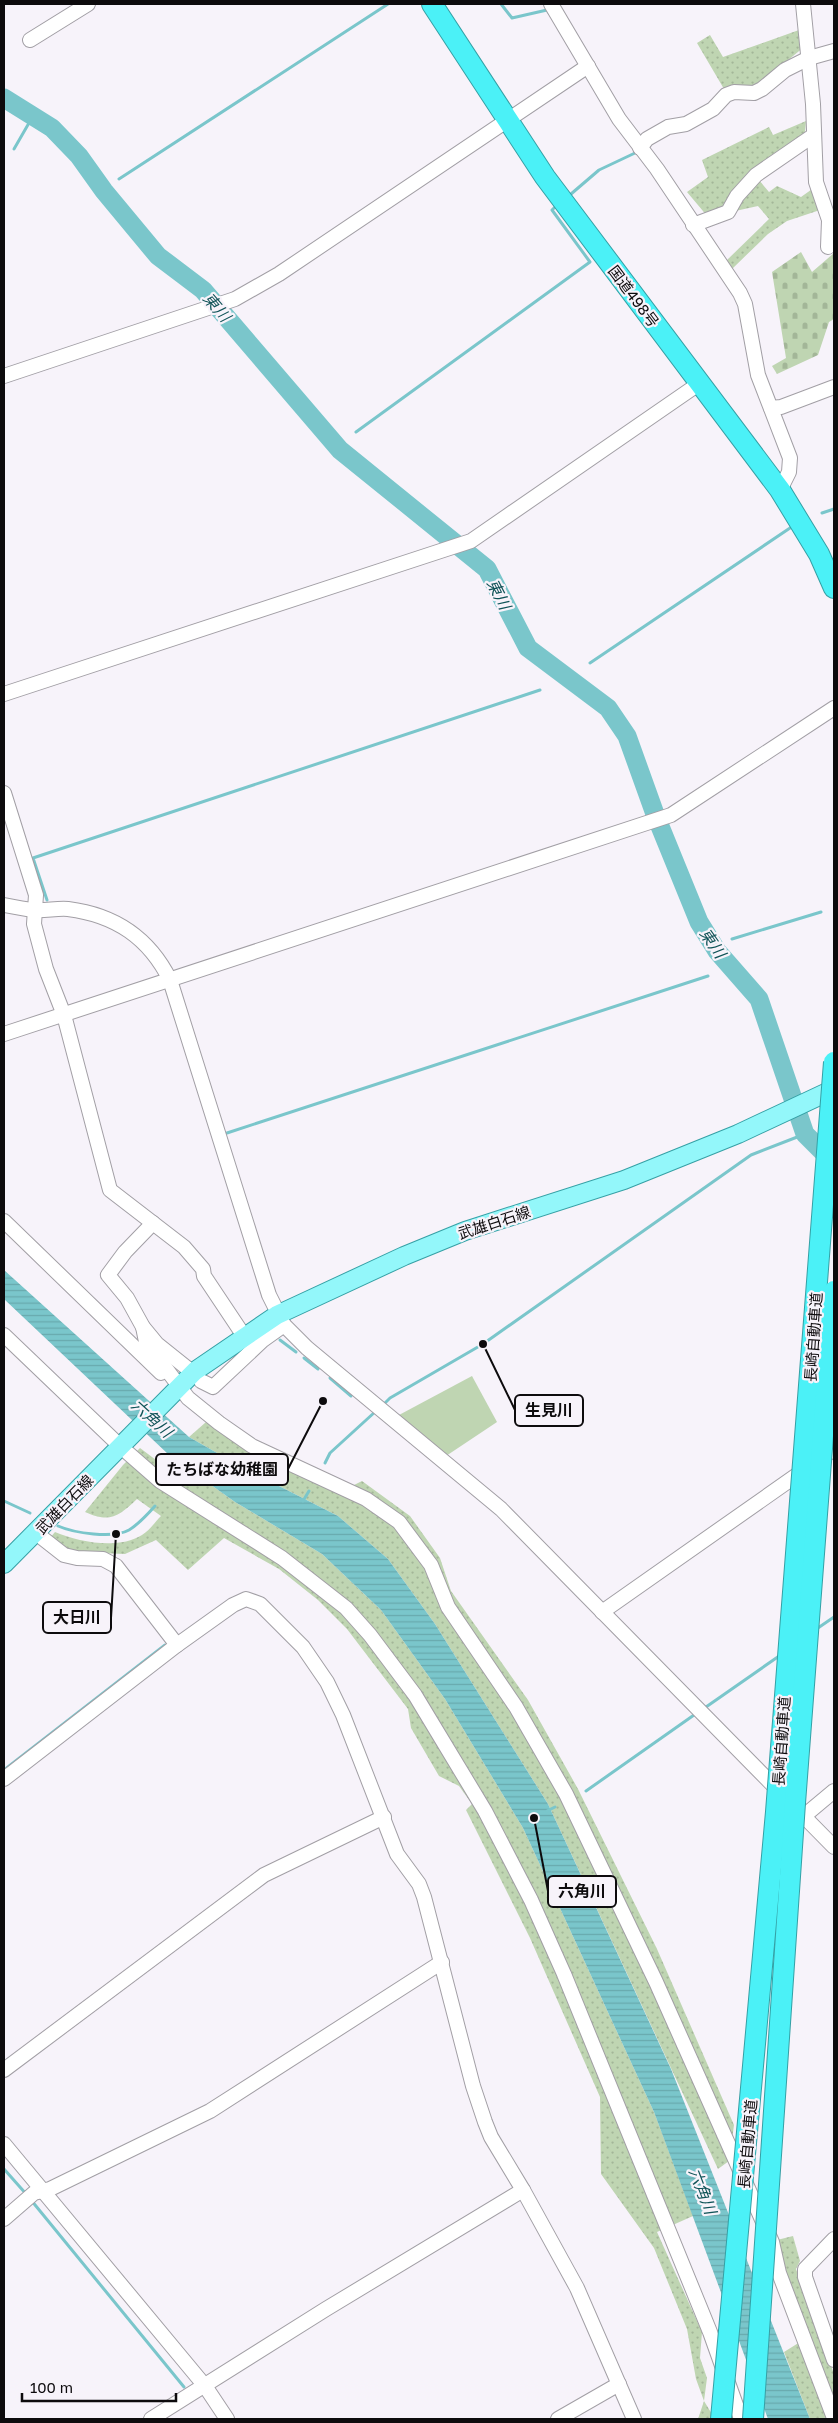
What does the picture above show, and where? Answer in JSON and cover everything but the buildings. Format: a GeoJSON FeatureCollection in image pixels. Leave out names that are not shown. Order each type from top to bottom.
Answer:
{"type":"FeatureCollection","features":[{"type":"Feature","properties":{"kind":"highway","name":"国道498号"},"geometry":{"type":"LineString","coordinates":[[432,4],[545,177],[780,490],[819,554],[834,588]]}},
{"type":"Feature","properties":{"kind":"highway","name":"長崎自動車道"},"geometry":{"type":"LineString","coordinates":[[721,2419],[776,1812],[834,1062]]}},
{"type":"Feature","properties":{"kind":"highway","name":"長崎自動車道"},"geometry":{"type":"LineString","coordinates":[[753,2419],[792,1852],[834,1291]]}},
{"type":"Feature","properties":{"kind":"main road","name":"武雄白石線"},"geometry":{"type":"LineString","coordinates":[[4,1564],[195,1371],[244,1336],[280,1320],[404,1256],[464,1231],[624,1180],[738,1134],[834,1089]]}},
{"type":"Feature","properties":{"kind":"street"},"geometry":{"type":"LineString","coordinates":[[30,40],[88,4]]}},
{"type":"Feature","properties":{"kind":"street"},"geometry":{"type":"LineString","coordinates":[[803,4],[813,104],[816,182],[829,220],[828,247]]}},
{"type":"Feature","properties":{"kind":"street"},"geometry":{"type":"LineString","coordinates":[[557,6],[588,66],[619,119],[657,169],[693,225],[721,262],[745,304],[758,375],[790,458],[789,472],[780,490]]}},
{"type":"Feature","properties":{"kind":"street"},"geometry":{"type":"LineString","coordinates":[[640,148],[647,139],[668,128],[686,124],[713,109],[726,95],[734,92],[754,93],[762,89],[785,70],[809,58],[834,52]]}},
{"type":"Feature","properties":{"kind":"street"},"geometry":{"type":"LineString","coordinates":[[4,376],[228,301],[278,274],[588,66]]}},
{"type":"Feature","properties":{"kind":"street"},"geometry":{"type":"LineString","coordinates":[[693,225],[728,212],[737,196],[756,175],[814,135]]}},
{"type":"Feature","properties":{"kind":"street"},"geometry":{"type":"LineString","coordinates":[[4,694],[471,541],[700,383]]}},
{"type":"Feature","properties":{"kind":"street"},"geometry":{"type":"LineString","coordinates":[[771,408],[781,407],[834,387]]}},
{"type":"Feature","properties":{"kind":"street"},"geometry":{"type":"LineString","coordinates":[[4,1034],[671,816],[834,708]]}},
{"type":"Feature","properties":{"kind":"street"},"geometry":{"type":"LineString","coordinates":[[4,793],[36,894],[34,924],[46,969],[64,1015],[110,1190],[184,1247],[203,1269],[204,1276],[244,1336]]}},
{"type":"Feature","properties":{"kind":"street"},"geometry":{"type":"LineString","coordinates":[[4,905],[34,910],[67,909],[112,920],[141,939],[158,958],[170,980],[268,1295],[280,1320],[307,1348],[501,1509],[834,1847]]}},
{"type":"Feature","properties":{"kind":"street"},"geometry":{"type":"LineString","coordinates":[[4,1221],[177,1389],[219,1423],[252,1446],[366,1499],[399,1522],[431,1565],[448,1607],[516,1707],[566,1794],[656,1982],[772,2242],[779,2273],[834,2418]]}},
{"type":"Feature","properties":{"kind":"street"},"geometry":{"type":"LineString","coordinates":[[153,1223],[125,1252],[108,1275],[127,1298],[142,1328],[146,1342],[177,1389]]}},
{"type":"Feature","properties":{"kind":"street"},"geometry":{"type":"LineString","coordinates":[[201,1381],[213,1387],[263,1340],[280,1320]]}},
{"type":"Feature","properties":{"kind":"street"},"geometry":{"type":"LineString","coordinates":[[142,1328],[157,1344],[187,1368]]}},
{"type":"Feature","properties":{"kind":"street"},"geometry":{"type":"LineString","coordinates":[[4,1336],[160,1481],[282,1558],[346,1608],[370,1635],[415,1695],[485,1810],[553,1949],[655,2195],[668,2234],[676,2245],[741,2419]]}},
{"type":"Feature","properties":{"kind":"street"},"geometry":{"type":"LineString","coordinates":[[602,1612],[834,1449]]}},
{"type":"Feature","properties":{"kind":"street"},"geometry":{"type":"LineString","coordinates":[[36,1533],[64,1555],[77,1558],[103,1559],[116,1566],[177,1645]]}},
{"type":"Feature","properties":{"kind":"street"},"geometry":{"type":"LineString","coordinates":[[4,1779],[177,1645],[233,1605],[246,1598],[260,1604],[303,1647],[327,1682],[343,1715],[397,1854],[419,1884],[424,1897],[473,2086],[491,2137],[523,2190],[577,2288],[634,2419]]}},
{"type":"Feature","properties":{"kind":"street"},"geometry":{"type":"LineString","coordinates":[[804,1816],[834,1791]]}},
{"type":"Feature","properties":{"kind":"street"},"geometry":{"type":"LineString","coordinates":[[4,2070],[264,1875],[384,1817]]}},
{"type":"Feature","properties":{"kind":"street"},"geometry":{"type":"LineString","coordinates":[[4,2219],[33,2195],[50,2189],[210,2111],[442,1962]]}},
{"type":"Feature","properties":{"kind":"street"},"geometry":{"type":"LineString","coordinates":[[4,2144],[33,2195],[205,2386],[227,2419]]}},
{"type":"Feature","properties":{"kind":"street"},"geometry":{"type":"LineString","coordinates":[[151,2419],[326,2308],[523,2190]]}},
{"type":"Feature","properties":{"kind":"street"},"geometry":{"type":"LineString","coordinates":[[834,2239],[805,2269],[805,2277],[834,2360]]}},
{"type":"Feature","properties":{"kind":"street"},"geometry":{"type":"LineString","coordinates":[[558,2419],[619,2384]]}},
{"type":"Feature","properties":{"kind":"green space"},"geometry":{"type":"Polygon","coordinates":[[[799,30],[804,47],[754,88],[724,89],[697,43],[710,35],[723,57],[799,30]]]}},
{"type":"Feature","properties":{"kind":"green space"},"geometry":{"type":"Polygon","coordinates":[[[806,121],[805,132],[753,173],[769,192],[777,186],[801,197],[815,187],[820,210],[787,221],[768,234],[732,269],[726,261],[769,219],[758,206],[708,217],[687,192],[708,177],[702,160],[769,127],[773,135],[806,121]]]}},
{"type":"Feature","properties":{"kind":"green space"},"geometry":{"type":"Polygon","coordinates":[[[801,252],[812,272],[834,253],[834,319],[829,322],[818,355],[777,374],[772,366],[786,358],[772,272],[801,252]]]}},
{"type":"Feature","properties":{"kind":"green space"},"geometry":{"type":"Polygon","coordinates":[[[472,1376],[497,1422],[446,1456],[399,1415],[472,1376]]]}},
{"type":"Feature","properties":{"kind":"green space"},"geometry":{"type":"Polygon","coordinates":[[[214,1415],[249,1441],[352,1486],[362,1481],[410,1516],[440,1558],[451,1591],[528,1700],[578,1789],[657,1949],[734,2125],[729,2161],[718,2169],[548,1804],[435,1624],[388,1559],[338,1516],[240,1466],[189,1437],[214,1415]]]}},
{"type":"Feature","properties":{"kind":"green space"},"geometry":{"type":"Polygon","coordinates":[[[140,1448],[160,1463],[169,1455],[235,1502],[322,1554],[381,1610],[445,1699],[523,1828],[654,2112],[693,2216],[657,2232],[702,2332],[700,2358],[707,2378],[704,2401],[696,2379],[687,2329],[654,2248],[601,2174],[600,2097],[530,1938],[466,1810],[472,1804],[459,1786],[439,1776],[411,1728],[408,1709],[347,1629],[318,1600],[279,1569],[224,1538],[188,1570],[156,1540],[125,1554],[72,1552],[50,1538],[55,1532],[75,1539],[99,1543],[122,1542],[132,1540],[150,1529],[161,1516],[137,1499],[119,1514],[113,1516],[101,1517],[85,1512],[123,1465],[140,1448]]]}},
{"type":"Feature","properties":{"kind":"green space"},"geometry":{"type":"Polygon","coordinates":[[[793,2236],[800,2261],[796,2269],[834,2374],[834,2419],[810,2419],[784,2352],[808,2337],[782,2272],[777,2240],[793,2236]]]}},
{"type":"Feature","properties":{"kind":"green space"},"geometry":{"type":"Polygon","coordinates":[[[704,2401],[715,2419],[698,2419],[704,2401]]]}},
{"type":"Feature","properties":{"kind":"water"},"geometry":{"type":"Polygon","coordinates":[[[4,1270],[189,1437],[240,1466],[338,1516],[388,1559],[435,1624],[548,1804],[671,2069],[810,2419],[768,2419],[654,2112],[523,1828],[445,1699],[381,1610],[322,1554],[235,1502],[169,1455],[4,1299],[4,1270]]]}},
{"type":"Feature","properties":{"kind":"waterway"},"geometry":{"type":"LineString","coordinates":[[119,179],[388,4]]}},
{"type":"Feature","properties":{"kind":"waterway"},"geometry":{"type":"LineString","coordinates":[[501,4],[512,18],[547,10],[549,13]]}},
{"type":"Feature","properties":{"kind":"waterway","name":"東川"},"geometry":{"type":"LineString","coordinates":[[4,98],[52,128],[79,156],[104,191],[158,256],[203,290],[340,450],[487,569],[528,648],[608,708],[627,736],[655,814],[699,922],[717,951],[759,999],[805,1134],[834,1163]]}},
{"type":"Feature","properties":{"kind":"waterway"},"geometry":{"type":"LineString","coordinates":[[14,149],[33,116]]}},
{"type":"Feature","properties":{"kind":"waterway"},"geometry":{"type":"LineString","coordinates":[[571,194],[599,170],[635,153]]}},
{"type":"Feature","properties":{"kind":"waterway"},"geometry":{"type":"LineString","coordinates":[[356,432],[590,262],[552,210],[556,206]]}},
{"type":"Feature","properties":{"kind":"waterway"},"geometry":{"type":"LineString","coordinates":[[822,513],[834,509]]}},
{"type":"Feature","properties":{"kind":"waterway"},"geometry":{"type":"LineString","coordinates":[[590,663],[793,526]]}},
{"type":"Feature","properties":{"kind":"waterway"},"geometry":{"type":"LineString","coordinates":[[47,900],[33,858],[540,690]]}},
{"type":"Feature","properties":{"kind":"waterway"},"geometry":{"type":"LineString","coordinates":[[732,939],[821,912]]}},
{"type":"Feature","properties":{"kind":"waterway"},"geometry":{"type":"LineString","coordinates":[[227,1133],[708,976]]}},
{"type":"Feature","properties":{"kind":"waterway"},"geometry":{"type":"LineString","coordinates":[[382,1406],[390,1398],[483,1344],[751,1155],[805,1134]]}},
{"type":"Feature","properties":{"kind":"waterway"},"geometry":{"type":"LineString","coordinates":[[280,1340],[296,1352]]}},
{"type":"Feature","properties":{"kind":"waterway"},"geometry":{"type":"LineString","coordinates":[[304,1358],[318,1369]]}},
{"type":"Feature","properties":{"kind":"waterway"},"geometry":{"type":"LineString","coordinates":[[330,1378],[351,1396]]}},
{"type":"Feature","properties":{"kind":"waterway"},"geometry":{"type":"LineString","coordinates":[[325,1463],[330,1453],[376,1411]]}},
{"type":"Feature","properties":{"kind":"waterway"},"geometry":{"type":"LineString","coordinates":[[176,1479],[187,1464]]}},
{"type":"Feature","properties":{"kind":"waterway"},"geometry":{"type":"LineString","coordinates":[[303,1501],[309,1491]]}},
{"type":"Feature","properties":{"kind":"waterway"},"geometry":{"type":"LineString","coordinates":[[4,1501],[30,1513]]}},
{"type":"Feature","properties":{"kind":"waterway"},"geometry":{"type":"LineString","coordinates":[[58,1526],[94,1534],[122,1533],[136,1525],[155,1506]]}},
{"type":"Feature","properties":{"kind":"waterway"},"geometry":{"type":"LineString","coordinates":[[815,1630],[834,1617]]}},
{"type":"Feature","properties":{"kind":"waterway"},"geometry":{"type":"LineString","coordinates":[[4,1770],[165,1645]]}},
{"type":"Feature","properties":{"kind":"waterway"},"geometry":{"type":"LineString","coordinates":[[706,1707],[782,1654]]}},
{"type":"Feature","properties":{"kind":"waterway"},"geometry":{"type":"LineString","coordinates":[[586,1791],[694,1715]]}},
{"type":"Feature","properties":{"kind":"waterway"},"geometry":{"type":"LineString","coordinates":[[547,1811],[555,1807]]}},
{"type":"Feature","properties":{"kind":"waterway"},"geometry":{"type":"LineString","coordinates":[[4,2169],[27,2195]]}},
{"type":"Feature","properties":{"kind":"waterway"},"geometry":{"type":"LineString","coordinates":[[31,2200],[184,2387]]}},
{"type":"Feature","properties":{"kind":"place","name":"生見川"},"geometry":{"type":"Point","coordinates":[483,1344]}},
{"type":"Feature","properties":{"kind":"place","name":"たちばな幼稚園"},"geometry":{"type":"Point","coordinates":[323,1401]}},
{"type":"Feature","properties":{"kind":"place","name":"大日川"},"geometry":{"type":"Point","coordinates":[116,1534]}},
{"type":"Feature","properties":{"kind":"place","name":"六角川"},"geometry":{"type":"Point","coordinates":[534,1818]}}]}
